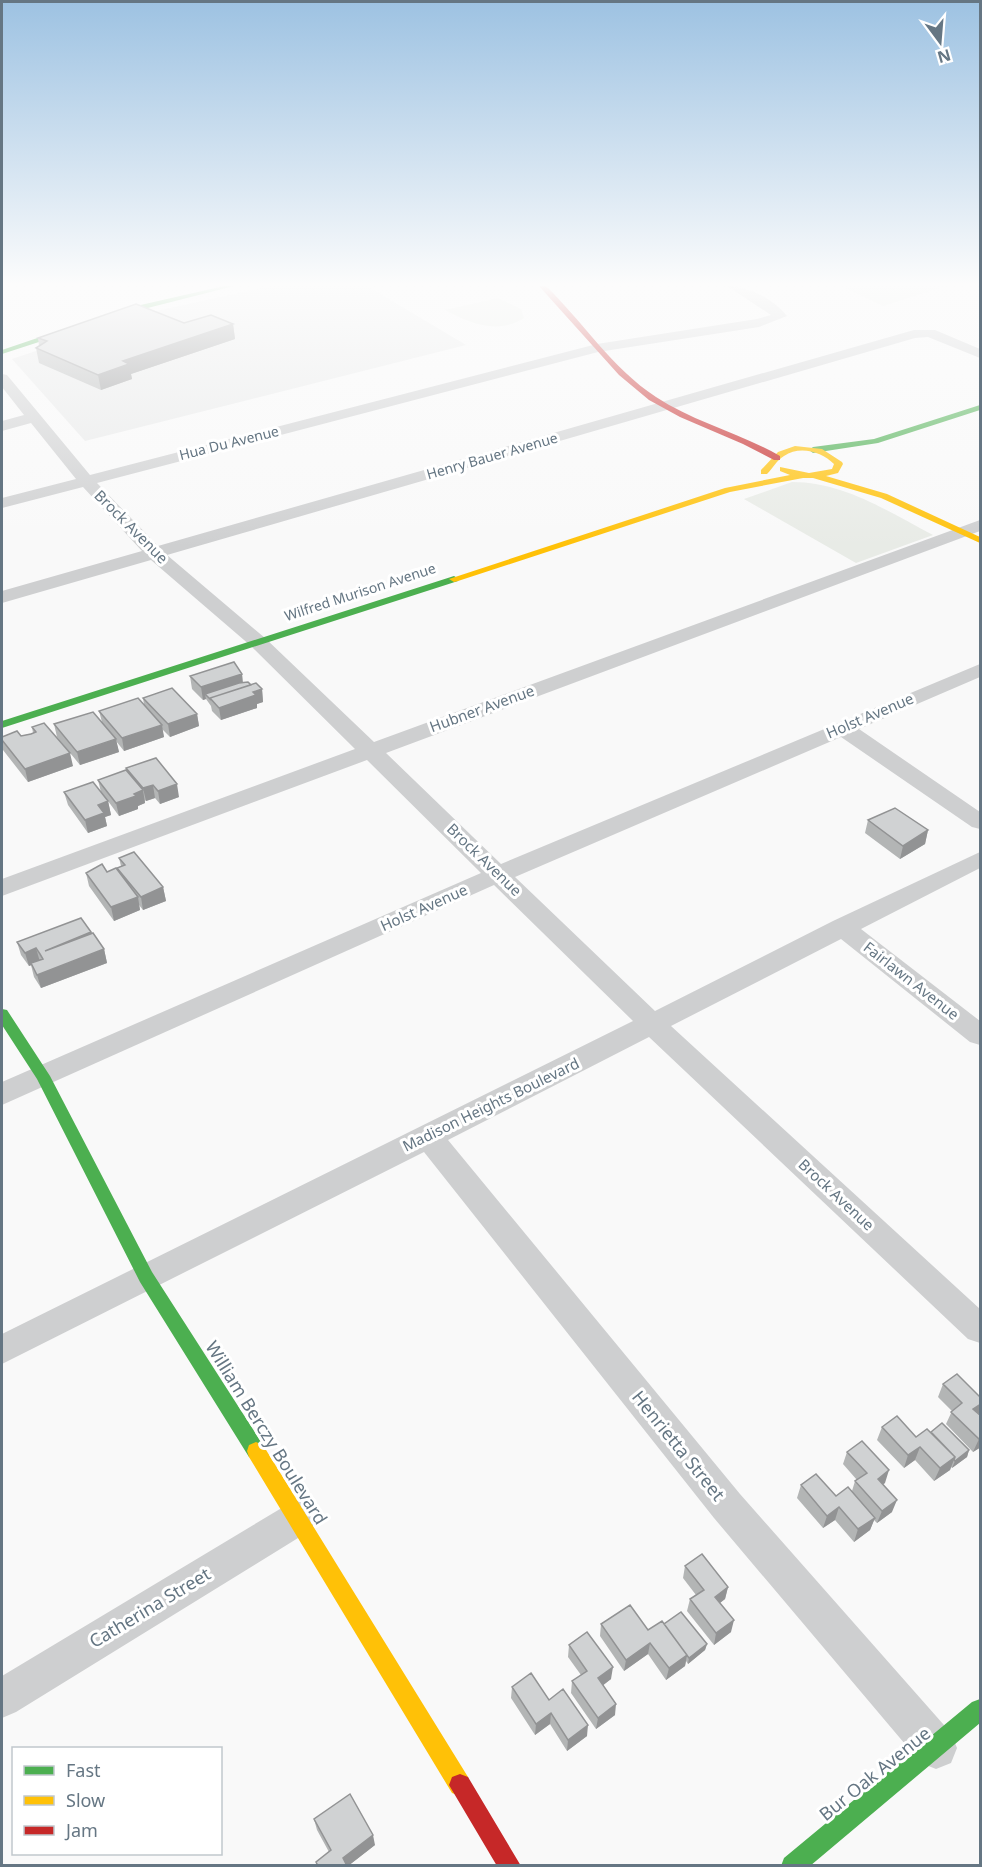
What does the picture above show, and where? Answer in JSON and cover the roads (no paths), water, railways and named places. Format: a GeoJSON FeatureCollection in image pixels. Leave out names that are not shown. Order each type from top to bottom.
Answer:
{"type":"FeatureCollection","features":[{"type":"Feature","properties":{"kind":"street","name":"Hua Du Avenue"},"geometry":{"type":"LineString","coordinates":[[2,503],[500,373]]}},
{"type":"Feature","properties":{"kind":"street"},"geometry":{"type":"LineString","coordinates":[[622,373],[666,406],[692,420],[742,438],[829,454],[838,465],[884,496]]}},
{"type":"Feature","properties":{"kind":"street","name":"Henry Bauer Avenue"},"geometry":{"type":"LineString","coordinates":[[2,597],[779,373]]}},
{"type":"Feature","properties":{"kind":"street","name":"Brock Avenue"},"geometry":{"type":"LineString","coordinates":[[2,378],[86,481],[154,553],[258,642],[653,1025],[981,1329]]}},
{"type":"Feature","properties":{"kind":"street"},"geometry":{"type":"LineString","coordinates":[[810,450],[875,441],[981,407]]}},
{"type":"Feature","properties":{"kind":"street"},"geometry":{"type":"LineString","coordinates":[[2,426],[33,418]]}},
{"type":"Feature","properties":{"kind":"street"},"geometry":{"type":"LineString","coordinates":[[742,438],[777,459],[787,471],[884,496],[975,532]]}},
{"type":"Feature","properties":{"kind":"street"},"geometry":{"type":"LineString","coordinates":[[838,465],[875,441]]}},
{"type":"Feature","properties":{"kind":"street","name":"Wilfred Murison Avenue"},"geometry":{"type":"LineString","coordinates":[[728,490],[769,469],[777,459],[792,450],[810,450]]}},
{"type":"Feature","properties":{"kind":"street","name":"Wilfred Murison Avenue"},"geometry":{"type":"LineString","coordinates":[[2,725],[728,490],[831,473],[838,465]]}},
{"type":"Feature","properties":{"kind":"street","name":"Hubner Avenue"},"geometry":{"type":"LineString","coordinates":[[2,888],[369,750],[975,532]]}},
{"type":"Feature","properties":{"kind":"street","name":"Holst Avenue"},"geometry":{"type":"LineString","coordinates":[[2,1094],[499,874],[981,670]]}},
{"type":"Feature","properties":{"kind":"street"},"geometry":{"type":"LineString","coordinates":[[843,728],[981,822]]}},
{"type":"Feature","properties":{"kind":"street","name":"Madison Heights Boulevard"},"geometry":{"type":"LineString","coordinates":[[2,1350],[981,859]]}},
{"type":"Feature","properties":{"kind":"street","name":"Fairlawn Avenue"},"geometry":{"type":"LineString","coordinates":[[842,927],[981,1035]]}},
{"type":"Feature","properties":{"kind":"street","name":"William Berczy Boulevard"},"geometry":{"type":"LineString","coordinates":[[2,1014],[43,1076],[146,1277],[298,1518],[510,1866]]}},
{"type":"Feature","properties":{"kind":"street","name":"Henrietta Street"},"geometry":{"type":"LineString","coordinates":[[428,1136],[727,1506],[936,1748]]}},
{"type":"Feature","properties":{"kind":"street","name":"Catherina Street"},"geometry":{"type":"LineString","coordinates":[[2,1698],[298,1518]]}},
{"type":"Feature","properties":{"kind":"street","name":"Bur Oak Avenue"},"geometry":{"type":"LineString","coordinates":[[792,1866],[981,1710]]}}]}
